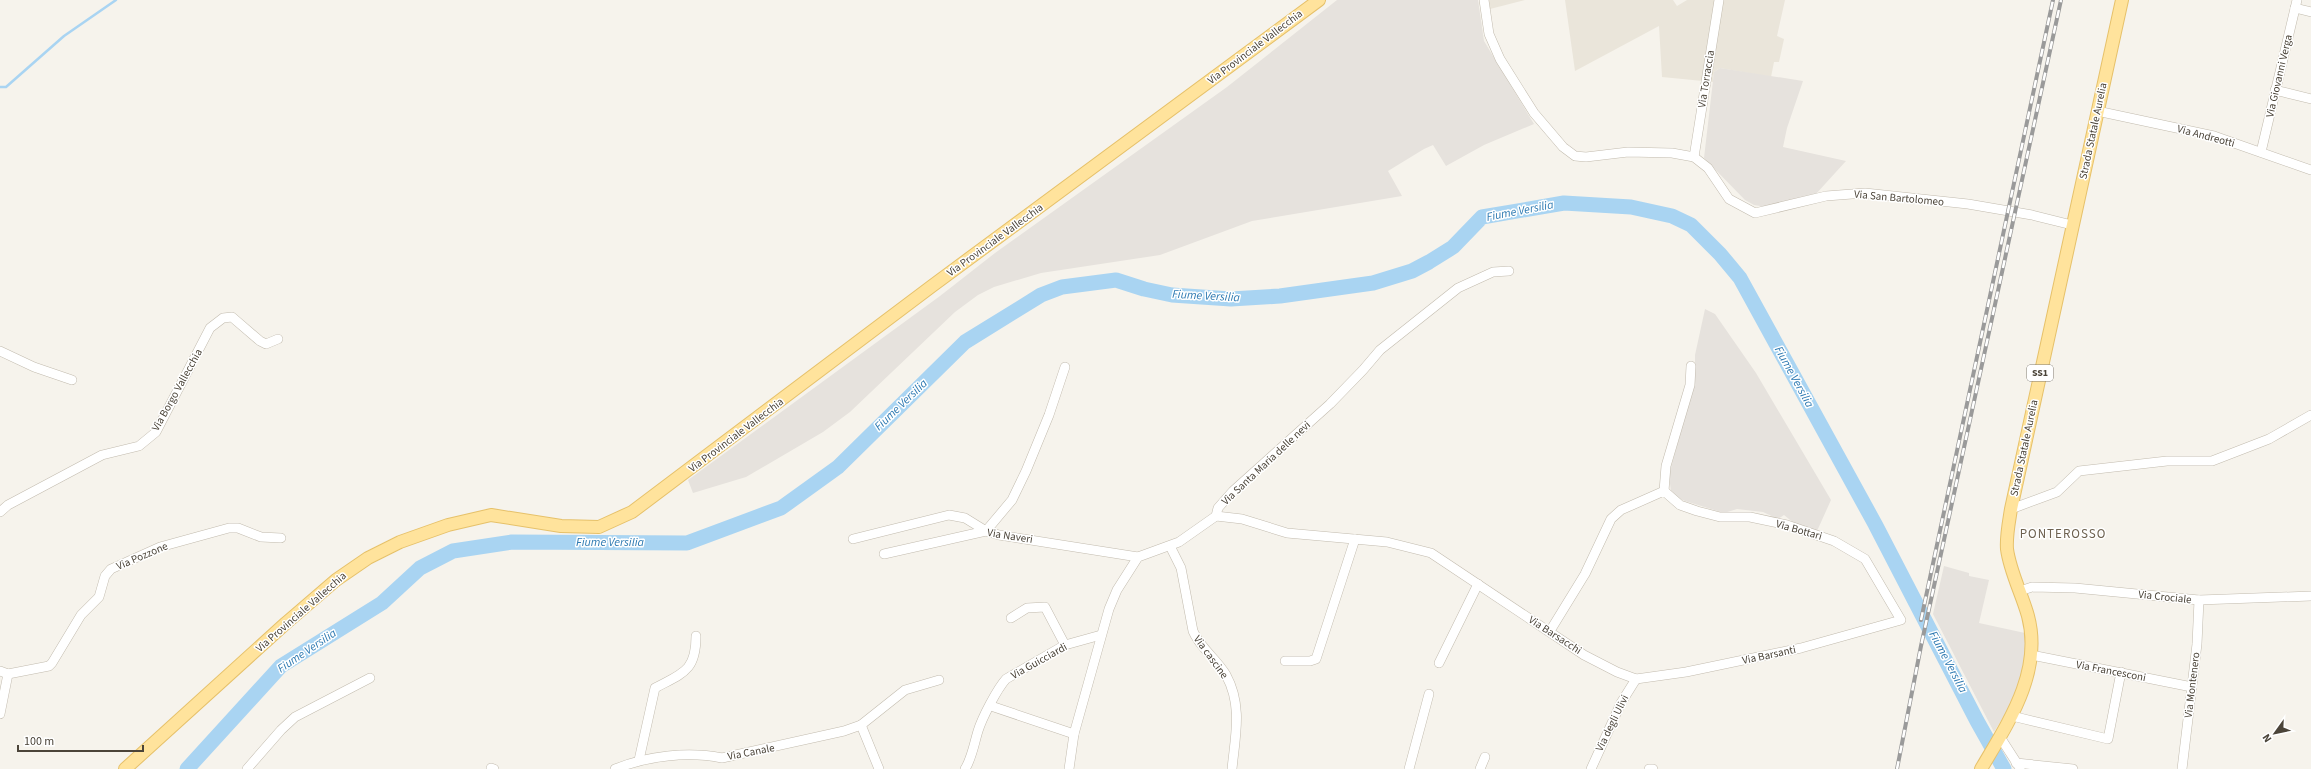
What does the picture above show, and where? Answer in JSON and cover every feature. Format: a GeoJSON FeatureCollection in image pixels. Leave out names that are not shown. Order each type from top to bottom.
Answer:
{"type":"FeatureCollection","features":[{"type":"Feature","properties":{"kind":"main road","name":"Via Provinciale Vallecchia"},"geometry":{"type":"LineString","coordinates":[[126,769],[286,623],[336,580],[368,558],[400,542],[448,525],[490,515],[561,526],[599,527],[632,512],[938,282],[1319,0]]}},
{"type":"Feature","properties":{"kind":"main road","name":"Strada Statale Aurelia"},"geometry":{"type":"LineString","coordinates":[[1981,769],[2012,716],[2026,686],[2032,641],[2028,617],[2008,551],[2010,509],[2122,0]]}},
{"type":"Feature","properties":{"kind":"street","name":"Via San Bartolomeo"},"geometry":{"type":"LineString","coordinates":[[1484,0],[1488,34],[1500,59],[1534,113],[1563,147],[1575,156],[1586,157],[1628,152],[1672,153],[1694,157],[1708,168],[1729,199],[1755,213],[1826,196],[1865,194],[1968,204],[2032,215],[2072,225]]}},
{"type":"Feature","properties":{"kind":"street","name":"Via Torraccia"},"geometry":{"type":"LineString","coordinates":[[1694,157],[1719,0]]}},
{"type":"Feature","properties":{"kind":"street"},"geometry":{"type":"LineString","coordinates":[[2296,4],[2311,12]]}},
{"type":"Feature","properties":{"kind":"street","name":"Via Giovanni Verga"},"geometry":{"type":"LineString","coordinates":[[2261,152],[2296,4]]}},
{"type":"Feature","properties":{"kind":"street"},"geometry":{"type":"LineString","coordinates":[[2275,90],[2311,98]]}},
{"type":"Feature","properties":{"kind":"street","name":"Via Andreotti"},"geometry":{"type":"LineString","coordinates":[[2097,111],[2214,136],[2311,170]]}},
{"type":"Feature","properties":{"kind":"street","name":"Via Santa Maria delle nevi"},"geometry":{"type":"LineString","coordinates":[[1138,557],[1170,546],[1216,516],[1218,508],[1233,491],[1330,404],[1380,350],[1458,288],[1493,272],[1509,271]]}},
{"type":"Feature","properties":{"kind":"street","name":"Via Borgo Vallecchia"},"geometry":{"type":"LineString","coordinates":[[0,512],[8,505],[102,454],[139,446],[156,432],[210,328],[223,318],[232,317],[260,341],[271,343],[278,339]]}},
{"type":"Feature","properties":{"kind":"street"},"geometry":{"type":"LineString","coordinates":[[0,351],[34,367],[72,380]]}},
{"type":"Feature","properties":{"kind":"street"},"geometry":{"type":"LineString","coordinates":[[1550,631],[1585,574],[1611,519],[1621,510],[1664,491],[1666,466],[1690,385],[1691,366]]}},
{"type":"Feature","properties":{"kind":"street"},"geometry":{"type":"LineString","coordinates":[[853,538],[949,515],[965,518],[986,531],[1012,500],[1019,486],[1049,415],[1065,367]]}},
{"type":"Feature","properties":{"kind":"street"},"geometry":{"type":"LineString","coordinates":[[2010,509],[2057,492],[2080,471],[2167,461],[2212,461],[2269,439],[2311,415]]}},
{"type":"Feature","properties":{"kind":"street","name":"Via Bottari"},"geometry":{"type":"LineString","coordinates":[[1664,491],[1680,505],[1697,511],[1720,517],[1750,517],[1787,525],[1834,541],[1865,559],[1901,620]]}},
{"type":"Feature","properties":{"kind":"street","name":"Via Barsacchi"},"geometry":{"type":"LineString","coordinates":[[1216,516],[1242,519],[1287,533],[1387,542],[1431,553],[1584,655],[1617,672],[1636,678]]}},
{"type":"Feature","properties":{"kind":"street","name":"Via Pozzone"},"geometry":{"type":"LineString","coordinates":[[4,672],[49,666],[81,615],[99,597],[105,576],[111,569],[160,546],[229,528],[238,528],[261,537],[280,538]]}},
{"type":"Feature","properties":{"kind":"street","name":"Via Naveri"},"geometry":{"type":"LineString","coordinates":[[884,554],[986,531],[999,535],[1138,557]]}},
{"type":"Feature","properties":{"kind":"street"},"geometry":{"type":"LineString","coordinates":[[1285,661],[1310,661],[1316,659],[1356,539]]}},
{"type":"Feature","properties":{"kind":"street","name":"Via cascine"},"geometry":{"type":"LineString","coordinates":[[1170,546],[1181,568],[1193,631],[1197,639],[1226,675],[1236,698],[1238,718],[1232,769]]}},
{"type":"Feature","properties":{"kind":"street"},"geometry":{"type":"LineString","coordinates":[[1069,769],[1074,734],[1100,635],[1116,590],[1138,557]]}},
{"type":"Feature","properties":{"kind":"street"},"geometry":{"type":"LineString","coordinates":[[1439,663],[1478,584]]}},
{"type":"Feature","properties":{"kind":"street","name":"Via Crociale"},"geometry":{"type":"LineString","coordinates":[[2020,591],[2032,587],[2075,588],[2199,600],[2311,596]]}},
{"type":"Feature","properties":{"kind":"street","name":"Via Montenero"},"geometry":{"type":"LineString","coordinates":[[2182,769],[2197,644],[2199,600]]}},
{"type":"Feature","properties":{"kind":"street"},"geometry":{"type":"LineString","coordinates":[[1010,618],[1027,608],[1045,607],[1065,645]]}},
{"type":"Feature","properties":{"kind":"street","name":"Via Barsanti"},"geometry":{"type":"LineString","coordinates":[[1636,678],[1686,672],[1801,648],[1901,620]]}},
{"type":"Feature","properties":{"kind":"street","name":"Via Guicciardi"},"geometry":{"type":"LineString","coordinates":[[965,769],[973,753],[985,713],[991,706],[999,686],[1006,679],[1065,645],[1100,635]]}},
{"type":"Feature","properties":{"kind":"street"},"geometry":{"type":"LineString","coordinates":[[639,760],[655,688],[690,666],[696,652],[696,636]]}},
{"type":"Feature","properties":{"kind":"street","name":"Via Francesconi"},"geometry":{"type":"LineString","coordinates":[[2031,655],[2192,687]]}},
{"type":"Feature","properties":{"kind":"street"},"geometry":{"type":"LineString","coordinates":[[0,714],[4,672]]}},
{"type":"Feature","properties":{"kind":"street"},"geometry":{"type":"LineString","coordinates":[[2012,716],[2108,739],[2121,672]]}},
{"type":"Feature","properties":{"kind":"street"},"geometry":{"type":"LineString","coordinates":[[247,769],[281,730],[295,717],[370,678]]}},
{"type":"Feature","properties":{"kind":"street","name":"Via degli Ulivi"},"geometry":{"type":"LineString","coordinates":[[1594,768],[1621,703],[1636,678]]}},
{"type":"Feature","properties":{"kind":"street","name":"Via Canale"},"geometry":{"type":"LineString","coordinates":[[615,769],[639,760],[705,754],[722,758],[788,744],[862,725],[905,690],[939,680]]}},
{"type":"Feature","properties":{"kind":"street"},"geometry":{"type":"LineString","coordinates":[[1409,769],[1429,694]]}},
{"type":"Feature","properties":{"kind":"street"},"geometry":{"type":"LineString","coordinates":[[991,706],[1074,734]]}},
{"type":"Feature","properties":{"kind":"street"},"geometry":{"type":"LineString","coordinates":[[862,725],[879,769]]}},
{"type":"Feature","properties":{"kind":"street"},"geometry":{"type":"LineString","coordinates":[[1998,739],[2018,766],[2073,769]]}},
{"type":"Feature","properties":{"kind":"street"},"geometry":{"type":"LineString","coordinates":[[1480,769],[1485,757]]}},
{"type":"Feature","properties":{"kind":"shaded area"},"geometry":{"type":"Polygon","coordinates":[[[1337,0],[1478,0],[1484,41],[1534,124],[1484,145],[1446,166],[1433,145],[1424,149],[1388,171],[1402,196],[1252,221],[1160,255],[1041,273],[994,287],[978,295],[955,312],[850,412],[823,432],[746,477],[693,493],[688,480],[940,296],[995,253],[1227,87],[1337,0]]]}},
{"type":"Feature","properties":{"kind":"shaded area"},"geometry":{"type":"Polygon","coordinates":[[[1489,0],[1525,0],[1490,9],[1489,0]]]}},
{"type":"Feature","properties":{"kind":"shaded area"},"geometry":{"type":"Polygon","coordinates":[[[1565,0],[1673,0],[1677,6],[1687,0],[1785,0],[1777,36],[1784,39],[1779,62],[1774,62],[1771,77],[1720,68],[1714,72],[1713,82],[1662,77],[1659,26],[1575,71],[1565,0]]]}},
{"type":"Feature","properties":{"kind":"shaded area"},"geometry":{"type":"Polygon","coordinates":[[[1720,68],[1803,81],[1787,128],[1783,147],[1846,161],[1815,195],[1767,207],[1754,205],[1745,200],[1704,158],[1714,72],[1720,68]]]}},
{"type":"Feature","properties":{"kind":"shaded area"},"geometry":{"type":"Polygon","coordinates":[[[1705,309],[1715,314],[1756,373],[1831,500],[1817,531],[1795,524],[1784,515],[1778,519],[1763,512],[1737,509],[1724,513],[1673,496],[1671,492],[1669,475],[1695,380],[1695,355],[1705,309]]]}},
{"type":"Feature","properties":{"kind":"shaded area"},"geometry":{"type":"Polygon","coordinates":[[[1944,566],[1969,573],[1969,576],[1989,580],[1979,623],[2025,633],[2026,659],[2021,681],[2010,706],[1994,732],[1933,614],[1944,566]]]}},
{"type":"Feature","properties":{"kind":"waterway"},"geometry":{"type":"LineString","coordinates":[[0,87],[6,87],[64,36],[116,0]]}},
{"type":"Feature","properties":{"kind":"waterway","name":"Fiume Versilia"},"geometry":{"type":"LineString","coordinates":[[187,769],[281,666],[382,603],[420,568],[453,551],[512,542],[687,543],[781,508],[838,467],[965,342],[1041,295],[1062,287],[1116,280],[1144,289],[1172,295],[1231,299],[1280,296],[1373,283],[1412,271],[1429,262],[1453,247],[1482,217],[1564,203],[1631,207],[1672,216],[1691,225],[1720,254],[1740,278],[1875,524],[1977,721],[2004,769]]}},
{"type":"Feature","properties":{"kind":"railway"},"geometry":{"type":"LineString","coordinates":[[1921,620],[2053,0]]}},
{"type":"Feature","properties":{"kind":"railway"},"geometry":{"type":"LineString","coordinates":[[1897,769],[1921,646],[2061,0]]}},
{"type":"Feature","properties":{"kind":"district","name":"PONTEROSSO"},"geometry":{"type":"Point","coordinates":[2063,534]}}]}
